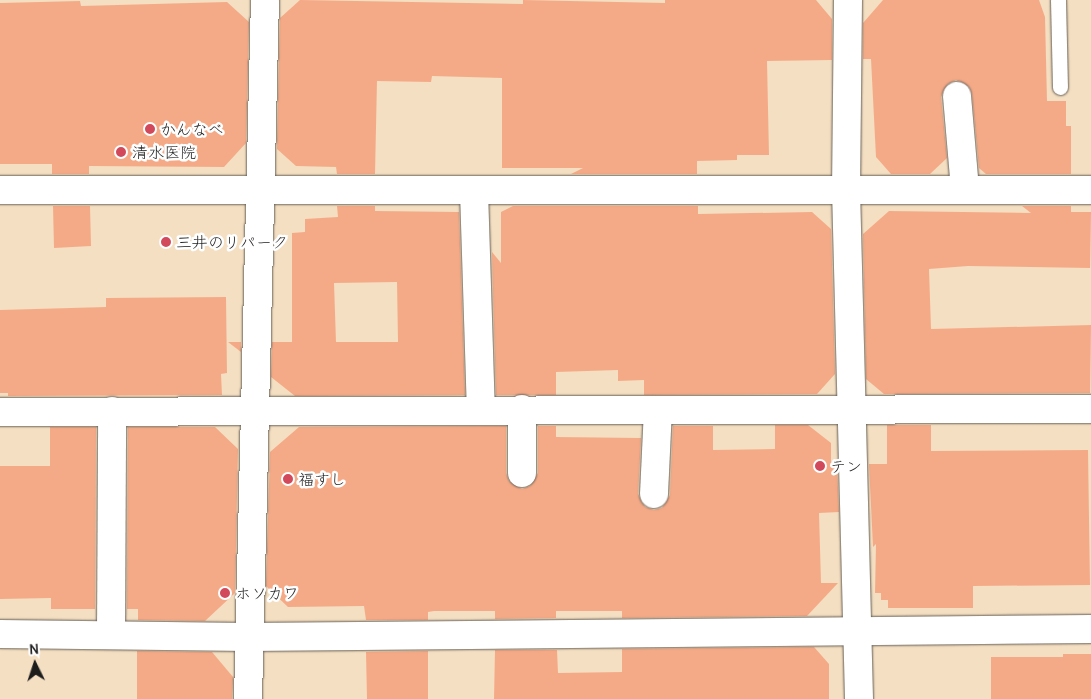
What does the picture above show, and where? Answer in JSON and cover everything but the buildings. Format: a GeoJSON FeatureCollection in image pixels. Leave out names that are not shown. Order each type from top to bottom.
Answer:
{"type":"FeatureCollection","features":[{"type":"Feature","properties":{"kind":"street"},"geometry":{"type":"LineString","coordinates":[[248,699],[254,411],[262,191],[265,0]]}},
{"type":"Feature","properties":{"kind":"street"},"geometry":{"type":"LineString","coordinates":[[848,0],[846,189],[859,629],[859,699]]}},
{"type":"Feature","properties":{"kind":"street"},"geometry":{"type":"LineString","coordinates":[[957,96],[965,189]]}},
{"type":"Feature","properties":{"kind":"street"},"geometry":{"type":"LineString","coordinates":[[0,190],[1091,190]]}},
{"type":"Feature","properties":{"kind":"street"},"geometry":{"type":"LineString","coordinates":[[474,191],[481,409]]}},
{"type":"Feature","properties":{"kind":"street"},"geometry":{"type":"LineString","coordinates":[[0,412],[481,409],[1091,409]]}},
{"type":"Feature","properties":{"kind":"street"},"geometry":{"type":"LineString","coordinates":[[522,409],[522,473]]}},
{"type":"Feature","properties":{"kind":"street"},"geometry":{"type":"LineString","coordinates":[[654,494],[658,410]]}},
{"type":"Feature","properties":{"kind":"street"},"geometry":{"type":"LineString","coordinates":[[111,635],[112,411]]}},
{"type":"Feature","properties":{"kind":"street"},"geometry":{"type":"LineString","coordinates":[[0,634],[248,637],[859,629],[1091,629]]}},
{"type":"Feature","properties":{"kind":"lane"},"geometry":{"type":"LineString","coordinates":[[1058,0],[1060,87]]}},
{"type":"Feature","properties":{"kind":"place","name":"かんなべ"},"geometry":{"type":"Point","coordinates":[150,129]}},
{"type":"Feature","properties":{"kind":"place","name":"清水医院"},"geometry":{"type":"Point","coordinates":[121,152]}},
{"type":"Feature","properties":{"kind":"place","name":"三井のリパーク"},"geometry":{"type":"Point","coordinates":[166,242]}},
{"type":"Feature","properties":{"kind":"place","name":"テン"},"geometry":{"type":"Point","coordinates":[820,466]}},
{"type":"Feature","properties":{"kind":"place","name":"福すし"},"geometry":{"type":"Point","coordinates":[288,479]}},
{"type":"Feature","properties":{"kind":"place","name":"ホソカワ"},"geometry":{"type":"Point","coordinates":[225,593]}}]}
